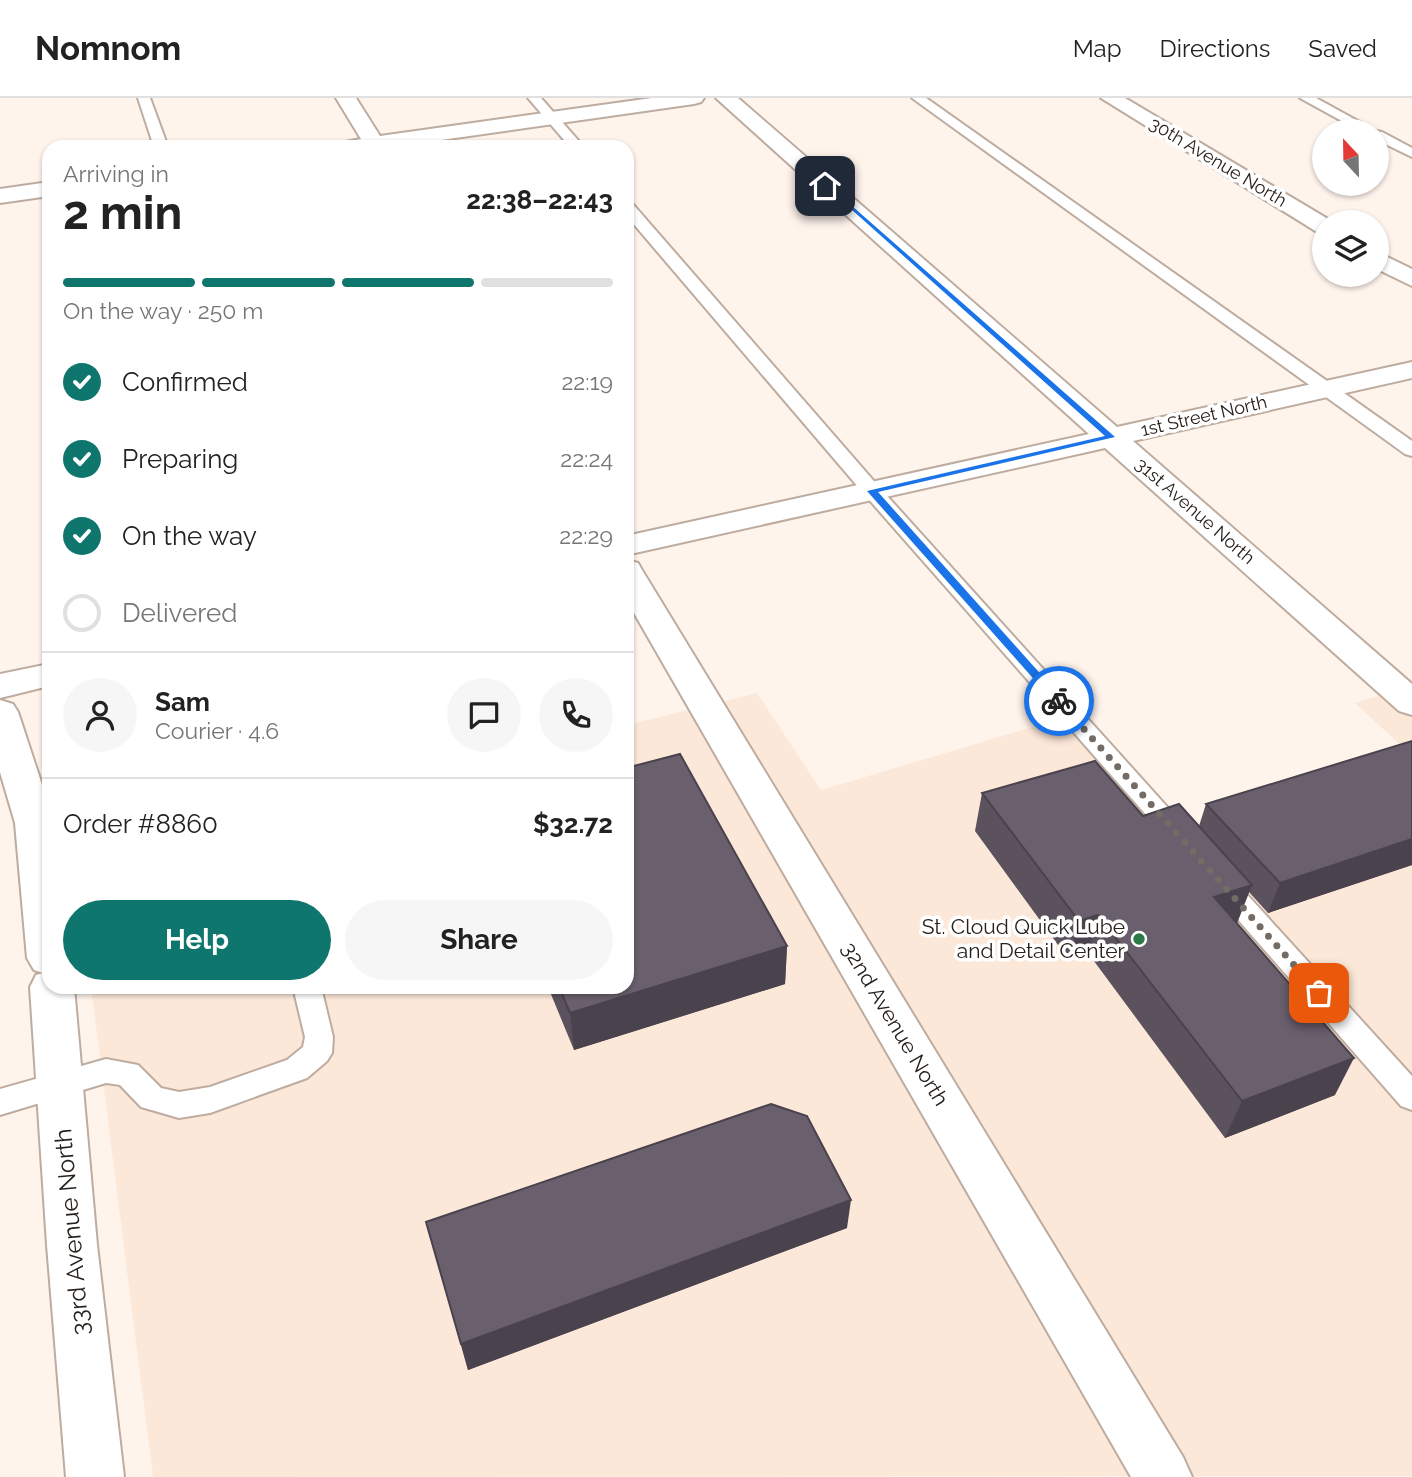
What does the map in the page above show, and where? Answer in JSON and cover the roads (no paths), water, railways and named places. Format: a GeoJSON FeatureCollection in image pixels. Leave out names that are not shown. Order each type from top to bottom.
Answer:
{"type":"FeatureCollection","features":[{"type":"Feature","properties":{"kind":"street"},"geometry":{"type":"LineString","coordinates":[[346,98],[372,140]]}},
{"type":"Feature","properties":{"kind":"street"},"geometry":{"type":"LineString","coordinates":[[408,140],[694,98]]}},
{"type":"Feature","properties":{"kind":"street","name":"31st Avenue North"},"geometry":{"type":"LineString","coordinates":[[726,98],[1412,702]]}},
{"type":"Feature","properties":{"kind":"street","name":"30th Avenue North"},"geometry":{"type":"LineString","coordinates":[[1111,98],[1312,219]]}},
{"type":"Feature","properties":{"kind":"street"},"geometry":{"type":"LineString","coordinates":[[0,196],[42,190]]}},
{"type":"Feature","properties":{"kind":"street"},"geometry":{"type":"LineString","coordinates":[[1389,265],[1412,279]]}},
{"type":"Feature","properties":{"kind":"street","name":"1st Street North"},"geometry":{"type":"LineString","coordinates":[[634,544],[1412,370]]}},
{"type":"Feature","properties":{"kind":"street","name":"32nd Avenue North"},"geometry":{"type":"LineString","coordinates":[[634,584],[1163,1477]]}},
{"type":"Feature","properties":{"kind":"street"},"geometry":{"type":"LineString","coordinates":[[0,685],[42,676]]}},
{"type":"Feature","properties":{"kind":"street"},"geometry":{"type":"LineString","coordinates":[[0,712],[28,793],[35,823],[42,890]]}},
{"type":"Feature","properties":{"kind":"street","name":"33rd Avenue North"},"geometry":{"type":"LineString","coordinates":[[53,994],[72,1245],[95,1477]]}},
{"type":"Feature","properties":{"kind":"lane"},"geometry":{"type":"LineString","coordinates":[[144,98],[159,140]]}},
{"type":"Feature","properties":{"kind":"lane"},"geometry":{"type":"LineString","coordinates":[[534,98],[571,140]]}},
{"type":"Feature","properties":{"kind":"lane"},"geometry":{"type":"LineString","coordinates":[[918,98],[1329,388],[1412,450]]}},
{"type":"Feature","properties":{"kind":"lane"},"geometry":{"type":"LineString","coordinates":[[1306,98],[1346,119]]}},
{"type":"Feature","properties":{"kind":"lane"},"geometry":{"type":"LineString","coordinates":[[1390,142],[1412,153]]}},
{"type":"Feature","properties":{"kind":"lane"},"geometry":{"type":"LineString","coordinates":[[634,214],[872,491],[1412,1097]]}},
{"type":"Feature","properties":{"kind":"lane"},"geometry":{"type":"LineString","coordinates":[[0,1102],[106,1071],[128,1074],[152,1098],[178,1105],[210,1100],[297,1069],[317,1053],[319,1037],[309,994]]}},
{"type":"Feature","properties":{"kind":"place","name":"St. Cloud Quick Lube and Detail Center"},"geometry":{"type":"Point","coordinates":[1139,939]}}]}
